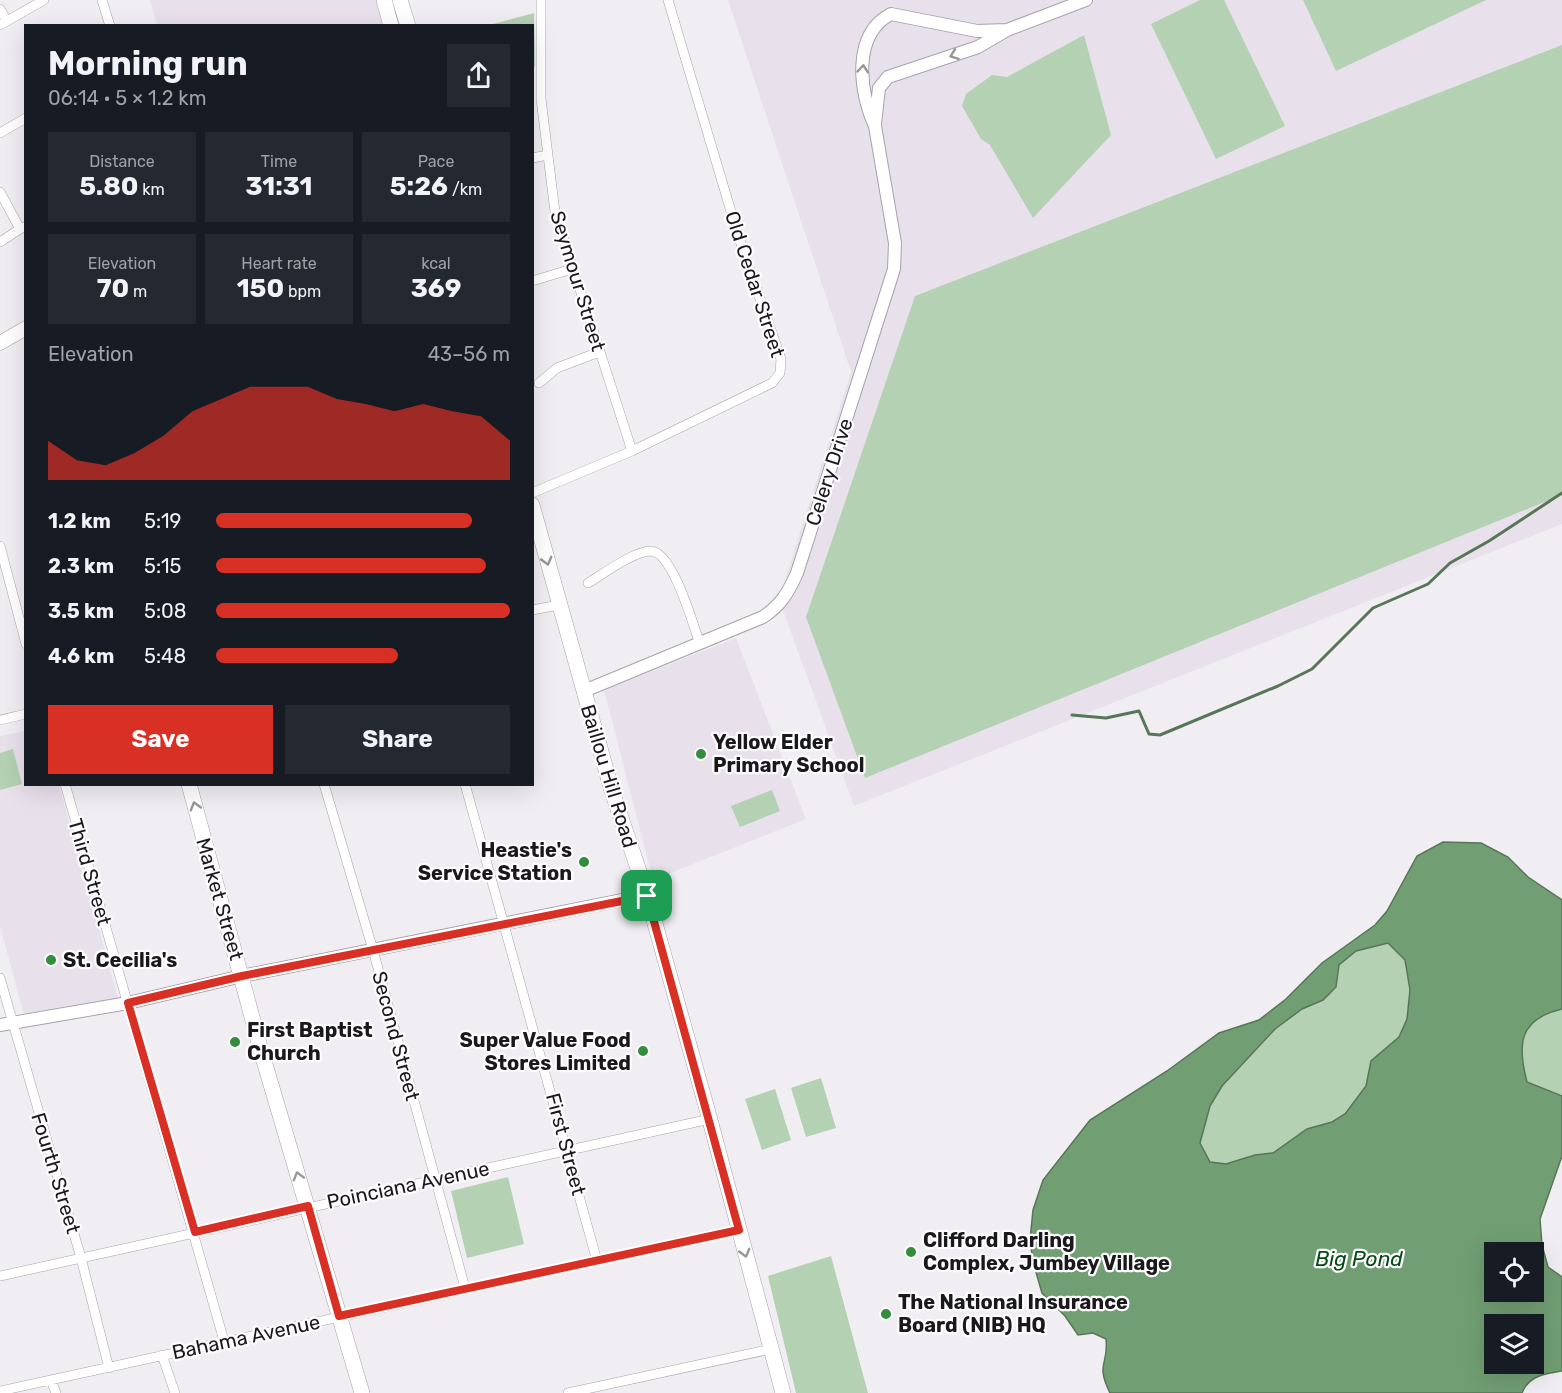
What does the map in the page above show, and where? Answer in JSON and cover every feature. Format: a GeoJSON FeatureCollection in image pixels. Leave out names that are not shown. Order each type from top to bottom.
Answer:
{"type":"FeatureCollection","features":[{"type":"Feature","properties":{"kind":"main road"},"geometry":{"type":"LineString","coordinates":[[384,0],[390,24]]}},
{"type":"Feature","properties":{"kind":"main road"},"geometry":{"type":"LineString","coordinates":[[400,0],[407,24]]}},
{"type":"Feature","properties":{"kind":"main road"},"geometry":{"type":"LineString","coordinates":[[0,344],[24,329]]}},
{"type":"Feature","properties":{"kind":"main road","name":"Baillou Hill Road"},"geometry":{"type":"LineString","coordinates":[[534,512],[612,791],[647,896],[710,1119],[783,1393]]}},
{"type":"Feature","properties":{"kind":"main road","name":"Market Street"},"geometry":{"type":"LineString","coordinates":[[190,786],[362,1393]]}},
{"type":"Feature","properties":{"kind":"street"},"geometry":{"type":"LineString","coordinates":[[0,9],[4,23],[44,0]]}},
{"type":"Feature","properties":{"kind":"street"},"geometry":{"type":"LineString","coordinates":[[102,0],[109,24]]}},
{"type":"Feature","properties":{"kind":"street","name":"Seymour Street"},"geometry":{"type":"LineString","coordinates":[[541,0],[541,99],[555,212],[632,451]]}},
{"type":"Feature","properties":{"kind":"street","name":"Old Cedar Street"},"geometry":{"type":"LineString","coordinates":[[534,492],[632,451],[772,383],[780,373],[781,359],[738,235],[668,0]]}},
{"type":"Feature","properties":{"kind":"street","name":"Celery Drive"},"geometry":{"type":"LineString","coordinates":[[584,691],[763,617],[779,607],[797,573],[894,269],[895,243],[875,126],[879,88],[888,77],[978,47],[1007,30],[1086,0]]}},
{"type":"Feature","properties":{"kind":"street","name":"Celery Drive"},"geometry":{"type":"LineString","coordinates":[[875,126],[868,112],[861,75],[871,31],[881,19],[891,14],[902,14],[977,31],[1007,30]]}},
{"type":"Feature","properties":{"kind":"street"},"geometry":{"type":"LineString","coordinates":[[0,133],[24,119]]}},
{"type":"Feature","properties":{"kind":"street"},"geometry":{"type":"LineString","coordinates":[[534,158],[548,155]]}},
{"type":"Feature","properties":{"kind":"street"},"geometry":{"type":"LineString","coordinates":[[0,192],[23,228],[0,242]]}},
{"type":"Feature","properties":{"kind":"street"},"geometry":{"type":"LineString","coordinates":[[534,280],[572,269]]}},
{"type":"Feature","properties":{"kind":"street"},"geometry":{"type":"LineString","coordinates":[[539,383],[557,368],[599,352]]}},
{"type":"Feature","properties":{"kind":"street"},"geometry":{"type":"LineString","coordinates":[[0,546],[24,636]]}},
{"type":"Feature","properties":{"kind":"street"},"geometry":{"type":"LineString","coordinates":[[588,583],[638,554],[651,551],[660,554],[672,571],[700,644]]}},
{"type":"Feature","properties":{"kind":"street"},"geometry":{"type":"LineString","coordinates":[[534,610],[559,605]]}},
{"type":"Feature","properties":{"kind":"street"},"geometry":{"type":"LineString","coordinates":[[0,720],[24,714]]}},
{"type":"Feature","properties":{"kind":"street","name":"Third Street"},"geometry":{"type":"LineString","coordinates":[[66,786],[195,1232],[224,1341]]}},
{"type":"Feature","properties":{"kind":"street","name":"Second Street"},"geometry":{"type":"LineString","coordinates":[[325,786],[373,950],[465,1288]]}},
{"type":"Feature","properties":{"kind":"street","name":"First Street"},"geometry":{"type":"LineString","coordinates":[[466,786],[597,1261]]}},
{"type":"Feature","properties":{"kind":"street"},"geometry":{"type":"LineString","coordinates":[[6,1024],[128,1003],[242,976],[647,896]]}},
{"type":"Feature","properties":{"kind":"street","name":"Fourth Street"},"geometry":{"type":"LineString","coordinates":[[0,978],[6,1024],[81,1258],[110,1368]]}},
{"type":"Feature","properties":{"kind":"street","name":"Poinciana Avenue"},"geometry":{"type":"LineString","coordinates":[[0,1276],[308,1206],[568,1152],[710,1119]]}},
{"type":"Feature","properties":{"kind":"street","name":"Bahama Avenue"},"geometry":{"type":"LineString","coordinates":[[0,1389],[110,1368],[465,1288],[739,1230]]}},
{"type":"Feature","properties":{"kind":"street"},"geometry":{"type":"LineString","coordinates":[[568,1393],[771,1349]]}},
{"type":"Feature","properties":{"kind":"street"},"geometry":{"type":"LineString","coordinates":[[162,1355],[175,1393]]}},
{"type":"Feature","properties":{"kind":"street"},"geometry":{"type":"LineString","coordinates":[[51,1380],[56,1393]]}},
{"type":"Feature","properties":{"kind":"shaded area"},"geometry":{"type":"Polygon","coordinates":[[[150,0],[376,0],[384,24],[157,24],[150,0]]]}},
{"type":"Feature","properties":{"kind":"shaded area"},"geometry":{"type":"Polygon","coordinates":[[[728,0],[1562,0],[1562,524],[854,806],[779,599],[851,372],[728,0]]]}},
{"type":"Feature","properties":{"kind":"shaded area"},"geometry":{"type":"Polygon","coordinates":[[[1200,0],[1224,0],[1285,126],[1216,159],[1151,24],[1200,0]]]}},
{"type":"Feature","properties":{"kind":"shaded area"},"geometry":{"type":"Polygon","coordinates":[[[1303,0],[1486,0],[1336,71],[1303,0]]]}},
{"type":"Feature","properties":{"kind":"shaded area"},"geometry":{"type":"Polygon","coordinates":[[[534,13],[535,66],[534,24],[493,24],[534,13]]]}},
{"type":"Feature","properties":{"kind":"shaded area"},"geometry":{"type":"Polygon","coordinates":[[[1084,35],[1111,135],[1033,218],[990,145],[981,139],[962,106],[966,94],[992,75],[1007,77],[1084,35]]]}},
{"type":"Feature","properties":{"kind":"shaded area"},"geometry":{"type":"Polygon","coordinates":[[[1562,45],[1562,495],[865,778],[806,617],[915,296],[1562,45]]]}},
{"type":"Feature","properties":{"kind":"shaded area","name":"Yellow Elder Primary School"},"geometry":{"type":"Polygon","coordinates":[[[736,638],[806,819],[653,880],[604,690],[736,638]]]}},
{"type":"Feature","properties":{"kind":"shaded area"},"geometry":{"type":"Polygon","coordinates":[[[24,731],[24,786],[59,786],[118,998],[24,1015],[0,926],[0,736],[24,731]]]}},
{"type":"Feature","properties":{"kind":"shaded area"},"geometry":{"type":"Polygon","coordinates":[[[13,749],[22,784],[0,790],[0,753],[13,749]]]}},
{"type":"Feature","properties":{"kind":"shaded area"},"geometry":{"type":"Polygon","coordinates":[[[772,790],[780,811],[740,827],[731,806],[772,790]]]}},
{"type":"Feature","properties":{"kind":"shaded area"},"geometry":{"type":"Polygon","coordinates":[[[1388,942],[1405,960],[1410,990],[1407,1019],[1399,1037],[1371,1061],[1366,1086],[1345,1114],[1332,1122],[1307,1129],[1273,1153],[1255,1155],[1226,1164],[1210,1162],[1200,1143],[1210,1106],[1222,1086],[1275,1029],[1302,1009],[1323,1000],[1336,987],[1339,965],[1356,951],[1388,942]]]}},
{"type":"Feature","properties":{"kind":"shaded area"},"geometry":{"type":"Polygon","coordinates":[[[1562,1009],[1562,1096],[1527,1082],[1522,1045],[1529,1026],[1547,1013],[1562,1009]]]}},
{"type":"Feature","properties":{"kind":"shaded area"},"geometry":{"type":"Polygon","coordinates":[[[821,1078],[836,1128],[806,1137],[791,1088],[821,1078]]]}},
{"type":"Feature","properties":{"kind":"shaded area"},"geometry":{"type":"Polygon","coordinates":[[[775,1089],[791,1140],[762,1150],[745,1099],[775,1089]]]}},
{"type":"Feature","properties":{"kind":"shaded area"},"geometry":{"type":"Polygon","coordinates":[[[508,1177],[524,1244],[467,1258],[451,1191],[508,1177]]]}},
{"type":"Feature","properties":{"kind":"shaded area"},"geometry":{"type":"Polygon","coordinates":[[[831,1256],[868,1393],[796,1393],[768,1276],[831,1256]]]}},
{"type":"Feature","properties":{"kind":"water","name":"Big Pond"},"geometry":{"type":"Polygon","coordinates":[[[1443,842],[1481,843],[1508,857],[1528,877],[1562,900],[1562,1009],[1548,1013],[1529,1026],[1522,1045],[1522,1056],[1527,1082],[1562,1096],[1562,1156],[1540,1219],[1542,1242],[1484,1242],[1484,1302],[1544,1302],[1544,1252],[1548,1267],[1562,1277],[1562,1371],[1533,1379],[1522,1393],[1110,1393],[1103,1375],[1106,1339],[1093,1333],[1078,1335],[1065,1316],[1042,1293],[1033,1262],[1030,1240],[1033,1210],[1043,1180],[1090,1120],[1167,1071],[1219,1033],[1259,1020],[1286,999],[1322,963],[1375,925],[1387,911],[1417,856],[1443,842]],[[1388,943],[1356,951],[1339,965],[1336,987],[1323,1000],[1302,1009],[1275,1029],[1222,1086],[1210,1106],[1200,1143],[1210,1162],[1226,1164],[1255,1155],[1273,1153],[1307,1129],[1332,1122],[1345,1114],[1366,1086],[1371,1061],[1399,1037],[1407,1019],[1410,990],[1405,960],[1388,943]]]}},
{"type":"Feature","properties":{"kind":"waterway"},"geometry":{"type":"LineString","coordinates":[[1072,715],[1106,718],[1139,711],[1149,734],[1160,735],[1278,686],[1312,669],[1373,608],[1428,584],[1450,563],[1489,541],[1562,493]]}},
{"type":"Feature","properties":{"kind":"place","name":"Yellow Elder Primary School"},"geometry":{"type":"Point","coordinates":[701,754]}},
{"type":"Feature","properties":{"kind":"place","name":"Heastie's Service Station"},"geometry":{"type":"Point","coordinates":[584,862]}},
{"type":"Feature","properties":{"kind":"place","name":"St. Cecilia's"},"geometry":{"type":"Point","coordinates":[51,960]}},
{"type":"Feature","properties":{"kind":"place","name":"First Baptist Church"},"geometry":{"type":"Point","coordinates":[235,1042]}},
{"type":"Feature","properties":{"kind":"place","name":"Super Value Food Stores Limited"},"geometry":{"type":"Point","coordinates":[643,1051]}},
{"type":"Feature","properties":{"kind":"place","name":"Clifford Darling Complex, Jumbey Village"},"geometry":{"type":"Point","coordinates":[911,1252]}},
{"type":"Feature","properties":{"kind":"place","name":"The National Insurance Board (NIB) HQ"},"geometry":{"type":"Point","coordinates":[886,1314]}},
{"type":"Feature","properties":{"kind":"route"},"geometry":{"type":"LineString","coordinates":[[647,896],[708,1109],[739,1230],[339,1316],[308,1206],[195,1232],[128,1003],[242,976],[647,896]]}}]}
